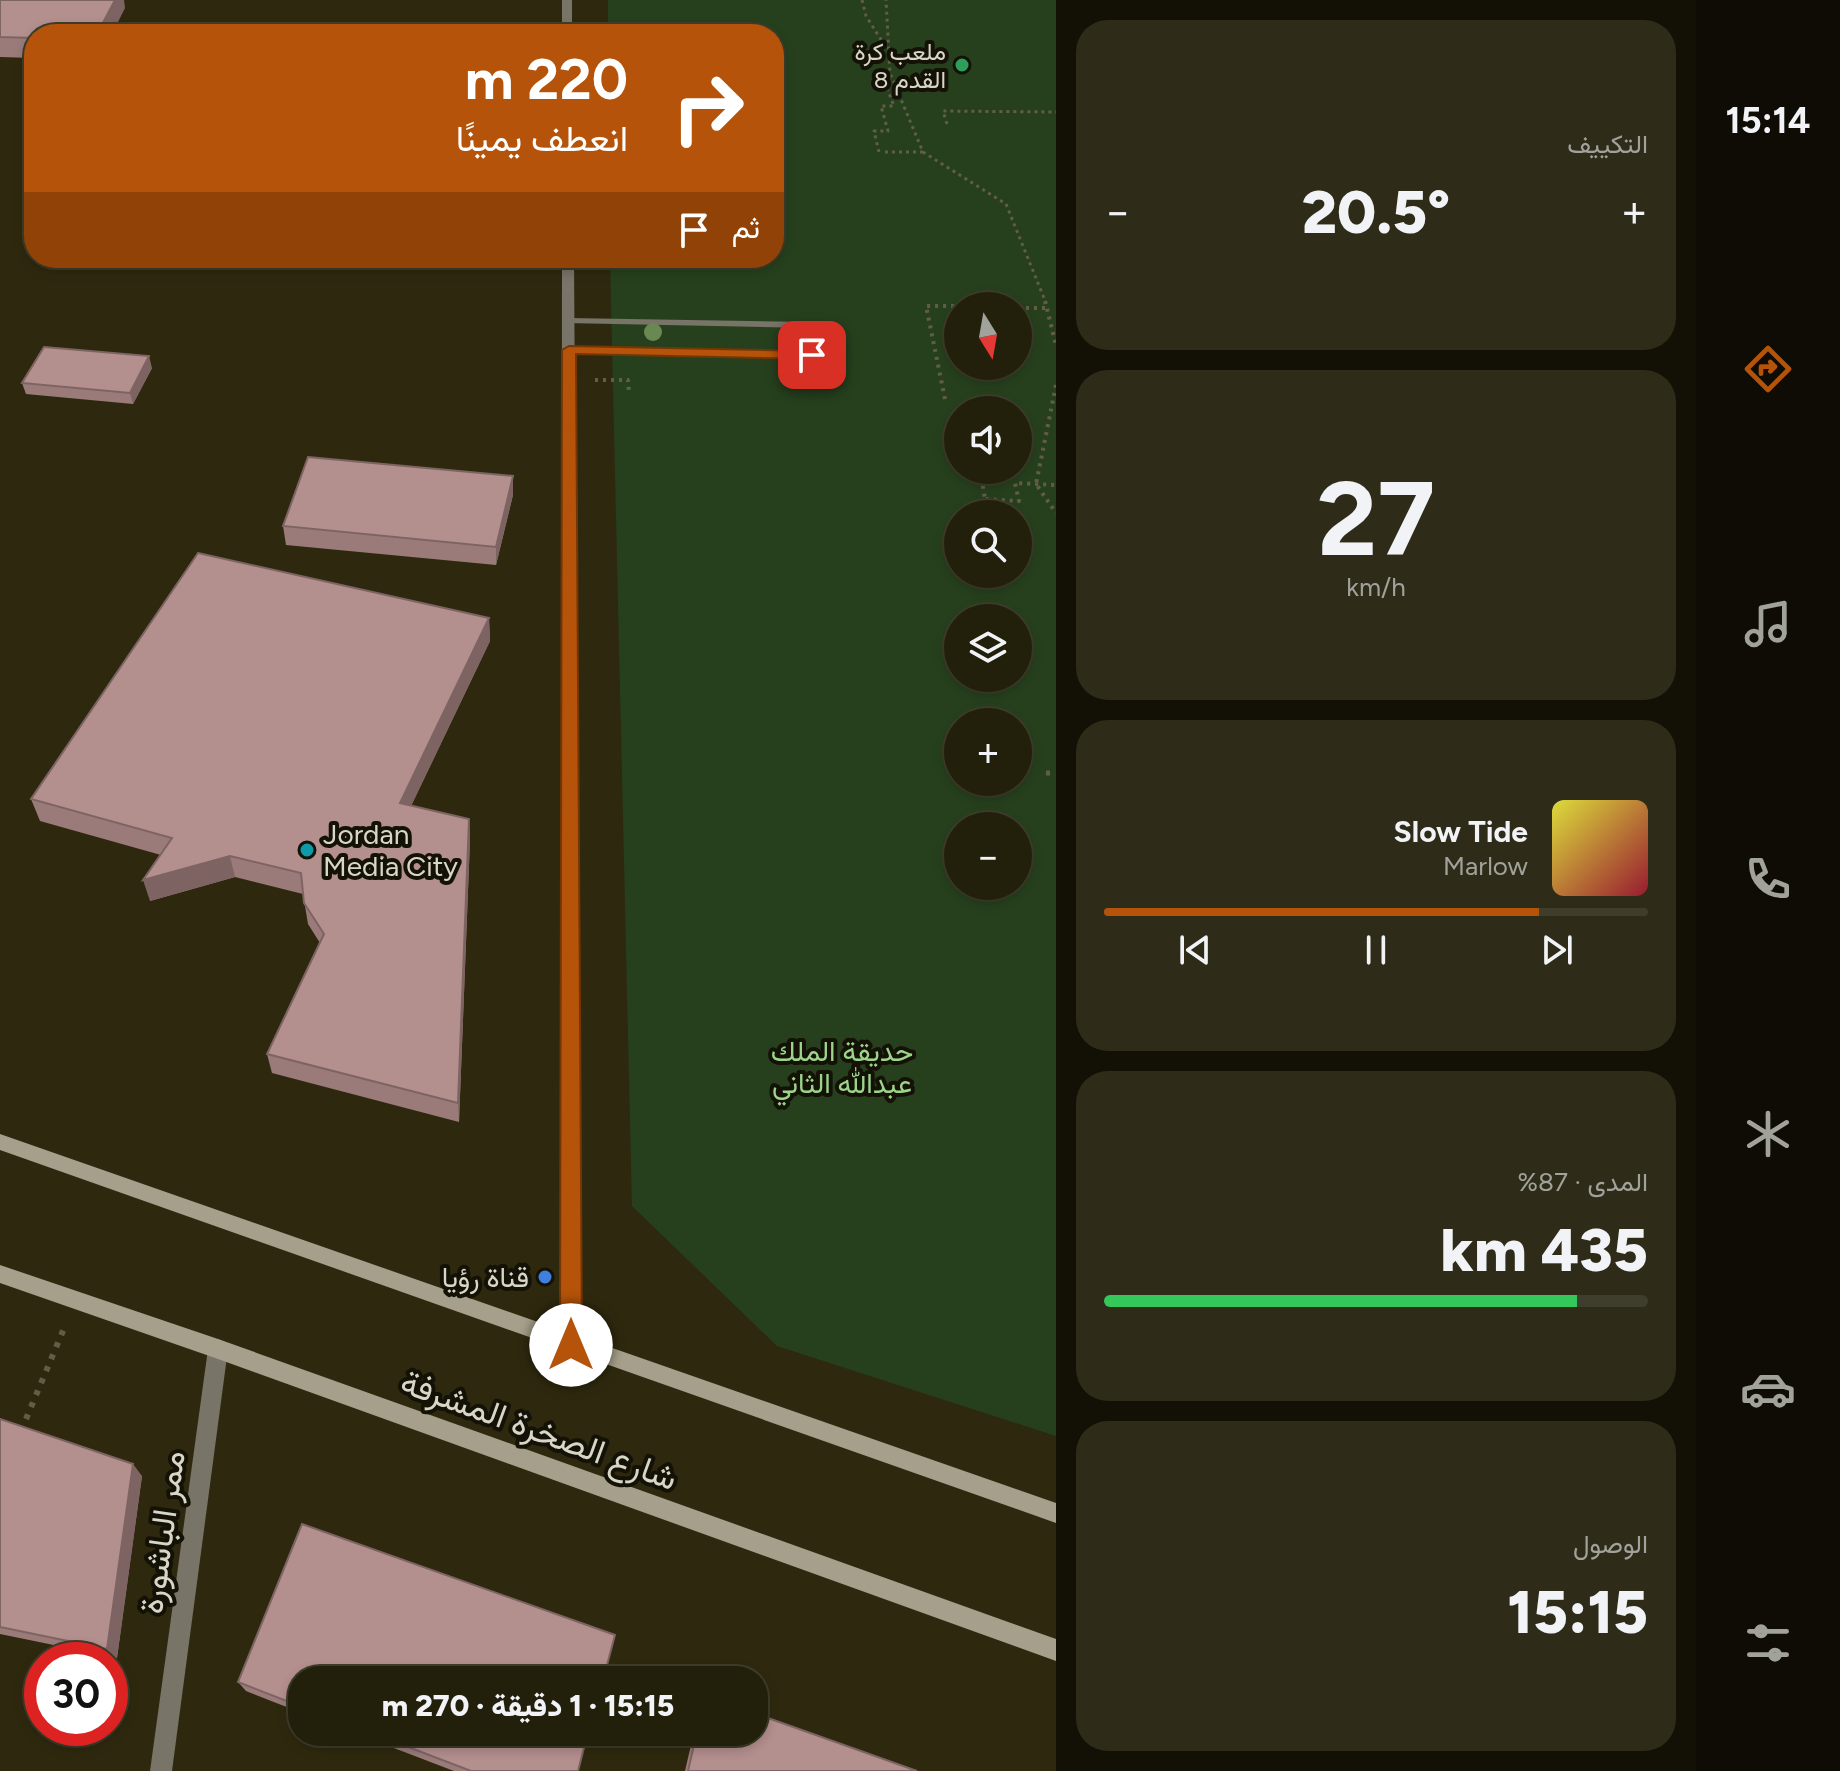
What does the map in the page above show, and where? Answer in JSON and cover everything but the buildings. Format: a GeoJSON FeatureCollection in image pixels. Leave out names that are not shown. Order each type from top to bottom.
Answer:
{"type":"FeatureCollection","features":[{"type":"Feature","properties":{"kind":"main road"},"geometry":{"type":"LineString","coordinates":[[0,1142],[1056,1513]]}},
{"type":"Feature","properties":{"kind":"main road","name":"شارع الصخرة المشرفة"},"geometry":{"type":"LineString","coordinates":[[0,1274],[218,1349],[1056,1650]]}},
{"type":"Feature","properties":{"kind":"street"},"geometry":{"type":"LineString","coordinates":[[567,0],[567,24]]}},
{"type":"Feature","properties":{"kind":"street"},"geometry":{"type":"LineString","coordinates":[[568,268],[571,1345]]}},
{"type":"Feature","properties":{"kind":"street"},"geometry":{"type":"LineString","coordinates":[[569,321],[808,325]]}},
{"type":"Feature","properties":{"kind":"street"},"geometry":{"type":"LineString","coordinates":[[569,350],[812,355]]}},
{"type":"Feature","properties":{"kind":"street","name":"ممر الباشورة"},"geometry":{"type":"LineString","coordinates":[[161,1771],[218,1349]]}},
{"type":"Feature","properties":{"kind":"path"},"geometry":{"type":"LineString","coordinates":[[862,0],[866,16],[888,51]]}},
{"type":"Feature","properties":{"kind":"path"},"geometry":{"type":"LineString","coordinates":[[886,0],[890,73],[923,152]]}},
{"type":"Feature","properties":{"kind":"path"},"geometry":{"type":"LineString","coordinates":[[879,152],[874,131],[888,131],[881,106],[894,106],[885,83],[890,73]]}},
{"type":"Feature","properties":{"kind":"path"},"geometry":{"type":"LineString","coordinates":[[947,124],[943,111],[1056,112]]}},
{"type":"Feature","properties":{"kind":"path"},"geometry":{"type":"LineString","coordinates":[[885,152],[923,152],[1006,204],[1048,308],[1056,345]]}},
{"type":"Feature","properties":{"kind":"path"},"geometry":{"type":"LineString","coordinates":[[944,306],[926,306],[944,396]]}},
{"type":"Feature","properties":{"kind":"path"},"geometry":{"type":"LineString","coordinates":[[1032,308],[1048,308]]}},
{"type":"Feature","properties":{"kind":"path"},"geometry":{"type":"LineString","coordinates":[[611,380],[628,380],[629,394]]}},
{"type":"Feature","properties":{"kind":"path"},"geometry":{"type":"LineString","coordinates":[[1056,385],[1036,484],[1056,513]]}},
{"type":"Feature","properties":{"kind":"path"},"geometry":{"type":"LineString","coordinates":[[982,484],[985,499],[1019,501],[1015,483],[1056,485]]}},
{"type":"Feature","properties":{"kind":"path"},"geometry":{"type":"LineString","coordinates":[[1046,773],[1056,773]]}},
{"type":"Feature","properties":{"kind":"path"},"geometry":{"type":"LineString","coordinates":[[17,1439],[76,1300]]}},
{"type":"Feature","properties":{"kind":"green space","name":"حديقة الملك عبدالله الثاني"},"geometry":{"type":"Polygon","coordinates":[[[608,0],[1056,0],[1056,1436],[777,1346],[632,1206],[610,268],[784,268],[784,24],[608,24],[608,0]]]}},
{"type":"Feature","properties":{"kind":"place","name":"ملعب كرة القدم 8"},"geometry":{"type":"Point","coordinates":[962,65]}},
{"type":"Feature","properties":{"kind":"place","name":"Jordan Media City"},"geometry":{"type":"Point","coordinates":[307,850]}},
{"type":"Feature","properties":{"kind":"place","name":"قناة رؤيا"},"geometry":{"type":"Point","coordinates":[545,1277]}},
{"type":"Feature","properties":{"kind":"route"},"geometry":{"type":"LineString","coordinates":[[571,1345],[569,350],[812,355]]}}]}
